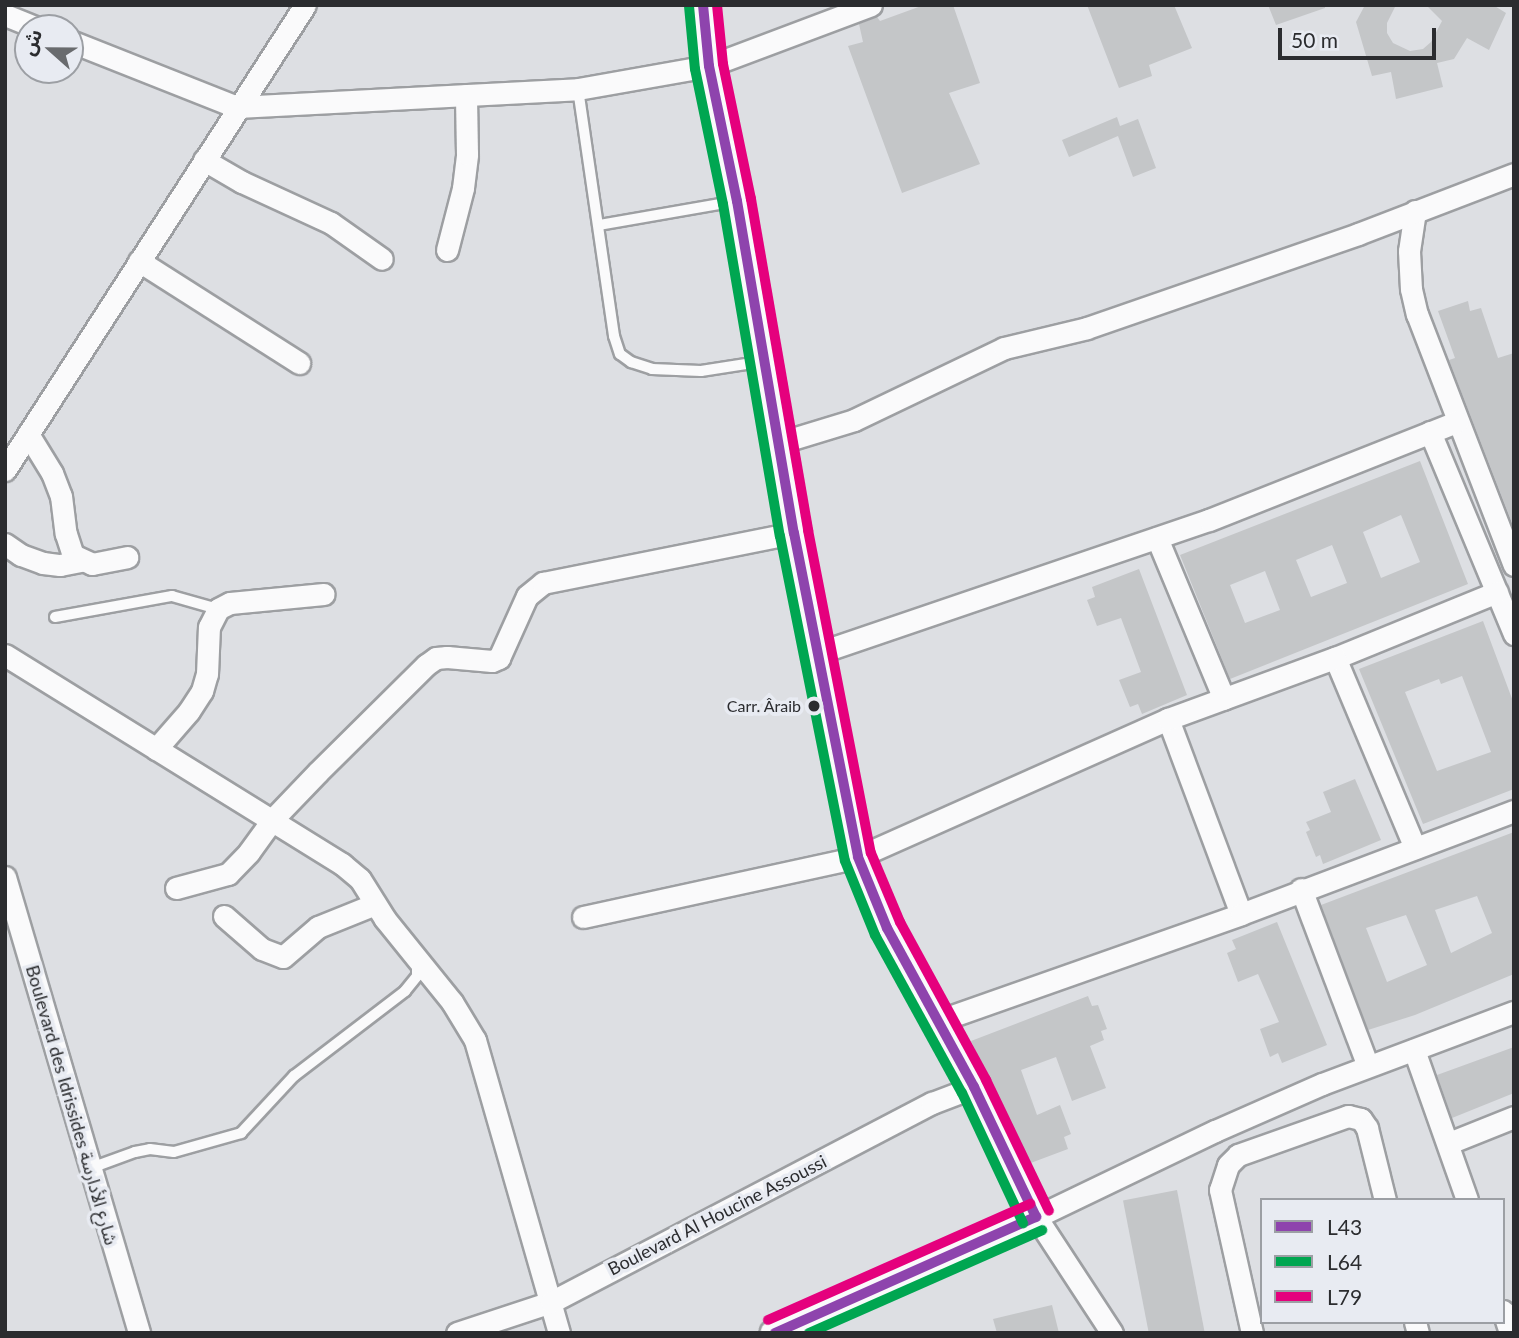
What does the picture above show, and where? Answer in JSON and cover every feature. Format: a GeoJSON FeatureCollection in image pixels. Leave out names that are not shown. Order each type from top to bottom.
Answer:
{"type":"FeatureCollection","features":[{"type":"Feature","properties":{"kind":"street"},"geometry":{"type":"LineString","coordinates":[[5,470],[305,5]]}},
{"type":"Feature","properties":{"kind":"street"},"geometry":{"type":"LineString","coordinates":[[703,5],[709,66],[737,201],[794,533],[858,857],[887,928],[974,1087],[1036,1217],[1112,1333]]}},
{"type":"Feature","properties":{"kind":"street"},"geometry":{"type":"LineString","coordinates":[[84,47],[237,107],[466,95],[578,89],[709,66],[872,5]]}},
{"type":"Feature","properties":{"kind":"street"},"geometry":{"type":"LineString","coordinates":[[447,250],[467,154],[466,95]]}},
{"type":"Feature","properties":{"kind":"street"},"geometry":{"type":"LineString","coordinates":[[204,160],[242,182],[331,223],[383,259]]}},
{"type":"Feature","properties":{"kind":"street"},"geometry":{"type":"LineString","coordinates":[[779,443],[854,420],[1004,348],[1087,328],[1358,234],[1514,174]]}},
{"type":"Feature","properties":{"kind":"street"},"geometry":{"type":"LineString","coordinates":[[1415,211],[1409,237],[1411,289],[1417,314],[1514,565]]}},
{"type":"Feature","properties":{"kind":"street"},"geometry":{"type":"LineString","coordinates":[[138,261],[299,363]]}},
{"type":"Feature","properties":{"kind":"street"},"geometry":{"type":"LineString","coordinates":[[818,653],[1157,538],[1457,422]]}},
{"type":"Feature","properties":{"kind":"street"},"geometry":{"type":"LineString","coordinates":[[1430,432],[1514,634]]}},
{"type":"Feature","properties":{"kind":"street"},"geometry":{"type":"LineString","coordinates":[[28,434],[52,473],[61,496],[66,534],[73,555],[92,564],[127,557]]}},
{"type":"Feature","properties":{"kind":"street"},"geometry":{"type":"LineString","coordinates":[[176,888],[228,874],[272,820],[426,665],[447,657],[492,661],[499,658],[527,596],[543,583],[794,533]]}},
{"type":"Feature","properties":{"kind":"street"},"geometry":{"type":"LineString","coordinates":[[1157,538],[1223,699]]}},
{"type":"Feature","properties":{"kind":"street"},"geometry":{"type":"LineString","coordinates":[[5,544],[21,555],[43,563],[60,565],[81,561]]}},
{"type":"Feature","properties":{"kind":"street"},"geometry":{"type":"LineString","coordinates":[[583,917],[858,857],[1168,719],[1335,658],[1497,592]]}},
{"type":"Feature","properties":{"kind":"street"},"geometry":{"type":"LineString","coordinates":[[156,748],[189,711],[202,691],[207,674],[209,627],[218,608],[230,603],[324,594]]}},
{"type":"Feature","properties":{"kind":"street"},"geometry":{"type":"LineString","coordinates":[[5,655],[342,864],[360,879],[375,904],[452,1002],[475,1040],[559,1333]]}},
{"type":"Feature","properties":{"kind":"street"},"geometry":{"type":"LineString","coordinates":[[1335,658],[1415,848]]}},
{"type":"Feature","properties":{"kind":"street"},"geometry":{"type":"LineString","coordinates":[[1168,719],[1241,914]]}},
{"type":"Feature","properties":{"kind":"street"},"geometry":{"type":"LineString","coordinates":[[938,1021],[1241,914],[1301,889],[1514,811]]}},
{"type":"Feature","properties":{"kind":"street","name":"Boulevard des Idrissides شارع الأدارسة"},"geometry":{"type":"LineString","coordinates":[[5,877],[139,1333]]}},
{"type":"Feature","properties":{"kind":"street"},"geometry":{"type":"LineString","coordinates":[[1301,889],[1368,1066]]}},
{"type":"Feature","properties":{"kind":"street"},"geometry":{"type":"LineString","coordinates":[[224,916],[262,949],[283,957],[318,928],[375,904]]}},
{"type":"Feature","properties":{"kind":"street"},"geometry":{"type":"LineString","coordinates":[[775,1333],[1036,1217],[1215,1131],[1368,1066],[1514,1012]]}},
{"type":"Feature","properties":{"kind":"street"},"geometry":{"type":"LineString","coordinates":[[1414,1050],[1466,1198]]}},
{"type":"Feature","properties":{"kind":"street","name":"Boulevard Al Houcine Assoussi"},"geometry":{"type":"LineString","coordinates":[[457,1333],[551,1302],[932,1103],[974,1087]]}},
{"type":"Feature","properties":{"kind":"street"},"geometry":{"type":"LineString","coordinates":[[1252,1333],[1220,1190],[1228,1165],[1238,1155],[1348,1116],[1361,1119],[1367,1128],[1384,1198]]}},
{"type":"Feature","properties":{"kind":"street"},"geometry":{"type":"LineString","coordinates":[[1449,1143],[1514,1117]]}},
{"type":"Feature","properties":{"kind":"lane"},"geometry":{"type":"LineString","coordinates":[[578,89],[614,336],[620,354],[631,362],[652,369],[701,370],[765,360]]}},
{"type":"Feature","properties":{"kind":"lane"},"geometry":{"type":"LineString","coordinates":[[599,225],[737,201]]}},
{"type":"Feature","properties":{"kind":"lane"},"geometry":{"type":"LineString","coordinates":[[55,617],[172,596],[218,608]]}},
{"type":"Feature","properties":{"kind":"lane"},"geometry":{"type":"LineString","coordinates":[[90,1168],[135,1152],[150,1149],[174,1152],[241,1133],[294,1076],[405,991],[417,976],[416,958]]}},
{"type":"Feature","properties":{"kind":"building"},"geometry":{"type":"Polygon","coordinates":[[[924,5],[953,5],[980,83],[949,93],[980,164],[902,193],[848,46],[863,42],[859,24],[877,17],[880,21],[924,5]]]}},
{"type":"Feature","properties":{"kind":"building"},"geometry":{"type":"Polygon","coordinates":[[[1087,5],[1174,5],[1192,48],[1149,65],[1152,76],[1119,88],[1087,5]]]}},
{"type":"Feature","properties":{"kind":"building"},"geometry":{"type":"Polygon","coordinates":[[[1268,5],[1325,5],[1325,8],[1276,25],[1268,5]]]}},
{"type":"Feature","properties":{"kind":"building"},"geometry":{"type":"Polygon","coordinates":[[[1365,5],[1396,5],[1387,23],[1387,33],[1393,43],[1410,51],[1423,49],[1431,42],[1442,21],[1426,5],[1493,5],[1506,13],[1489,50],[1467,38],[1454,59],[1437,63],[1443,87],[1396,99],[1391,72],[1372,76],[1356,22],[1365,5]]]}},
{"type":"Feature","properties":{"kind":"building"},"geometry":{"type":"Polygon","coordinates":[[[1117,117],[1120,126],[1138,119],[1156,168],[1133,177],[1118,136],[1069,157],[1062,140],[1117,117]]]}},
{"type":"Feature","properties":{"kind":"building"},"geometry":{"type":"Polygon","coordinates":[[[1468,301],[1470,311],[1481,308],[1498,358],[1514,353],[1514,528],[1449,360],[1455,358],[1438,311],[1468,301]]]}},
{"type":"Feature","properties":{"kind":"building"},"geometry":{"type":"Polygon","coordinates":[[[1420,461],[1468,584],[1230,679],[1180,555],[1420,461]],[[1401,515],[1363,532],[1381,578],[1420,562],[1401,515]],[[1332,545],[1296,560],[1311,597],[1347,583],[1332,545]],[[1265,571],[1230,585],[1245,623],[1280,610],[1265,571]]]}},
{"type":"Feature","properties":{"kind":"building"},"geometry":{"type":"Polygon","coordinates":[[[1139,569],[1187,695],[1142,714],[1138,704],[1130,707],[1119,680],[1141,672],[1121,618],[1097,626],[1087,600],[1095,597],[1092,587],[1139,569]]]}},
{"type":"Feature","properties":{"kind":"building"},"geometry":{"type":"Polygon","coordinates":[[[1483,621],[1514,704],[1514,789],[1423,824],[1359,669],[1483,621]],[[1462,676],[1441,684],[1439,679],[1405,692],[1437,771],[1491,752],[1462,676]]]}},
{"type":"Feature","properties":{"kind":"building"},"geometry":{"type":"Polygon","coordinates":[[[1355,779],[1381,840],[1323,864],[1320,855],[1316,857],[1306,832],[1310,830],[1306,822],[1331,812],[1323,792],[1355,779]]]}},
{"type":"Feature","properties":{"kind":"building"},"geometry":{"type":"Polygon","coordinates":[[[1514,832],[1514,974],[1415,1015],[1368,1030],[1321,905],[1514,832]],[[1477,896],[1435,910],[1451,953],[1492,933],[1477,896]],[[1406,915],[1366,928],[1387,982],[1427,965],[1406,915]]]}},
{"type":"Feature","properties":{"kind":"building"},"geometry":{"type":"Polygon","coordinates":[[[1277,922],[1327,1045],[1282,1063],[1278,1053],[1270,1057],[1260,1029],[1279,1022],[1258,974],[1238,982],[1227,953],[1236,949],[1232,940],[1277,922]]]}},
{"type":"Feature","properties":{"kind":"building"},"geometry":{"type":"Polygon","coordinates":[[[1088,996],[1092,1006],[1098,1005],[1107,1029],[1101,1031],[1104,1040],[1090,1046],[1106,1088],[1072,1101],[1056,1057],[1021,1070],[1037,1115],[1060,1105],[1071,1134],[1064,1137],[1068,1149],[1028,1164],[971,1041],[1088,996]]]}},
{"type":"Feature","properties":{"kind":"building"},"geometry":{"type":"Polygon","coordinates":[[[1514,1047],[1514,1093],[1452,1118],[1437,1075],[1514,1047]]]}},
{"type":"Feature","properties":{"kind":"building"},"geometry":{"type":"Polygon","coordinates":[[[1177,1190],[1205,1333],[1149,1333],[1123,1200],[1177,1190]]]}},
{"type":"Feature","properties":{"kind":"building"},"geometry":{"type":"Polygon","coordinates":[[[1052,1305],[1059,1333],[997,1333],[993,1319],[1052,1305]]]}},
{"type":"Feature","properties":{"kind":"transit line","name":"L43"},"geometry":{"type":"LineString","coordinates":[[703,5],[709,66],[737,201],[794,533],[858,857],[887,928],[974,1087],[1036,1217]]}},
{"type":"Feature","properties":{"kind":"transit line","name":"L79"},"geometry":{"type":"LineString","coordinates":[[717,5],[723,64],[751,199],[808,530],[871,853],[900,922],[986,1080],[1049,1211]]}},
{"type":"Feature","properties":{"kind":"transit line","name":"L64"},"geometry":{"type":"LineString","coordinates":[[689,6],[695,69],[723,204],[780,536],[845,861],[875,935],[962,1093],[1023,1223]]}},
{"type":"Feature","properties":{"kind":"transit line","name":"L79"},"geometry":{"type":"LineString","coordinates":[[768,1320],[1030,1204]]}},
{"type":"Feature","properties":{"kind":"transit line","name":"L43"},"geometry":{"type":"LineString","coordinates":[[775,1333],[1036,1217]]}},
{"type":"Feature","properties":{"kind":"transit line","name":"L64"},"geometry":{"type":"LineString","coordinates":[[809,1333],[1042,1230]]}},
{"type":"Feature","properties":{"kind":"place","name":"Carr. Âraib"},"geometry":{"type":"Point","coordinates":[814,706]}}]}
